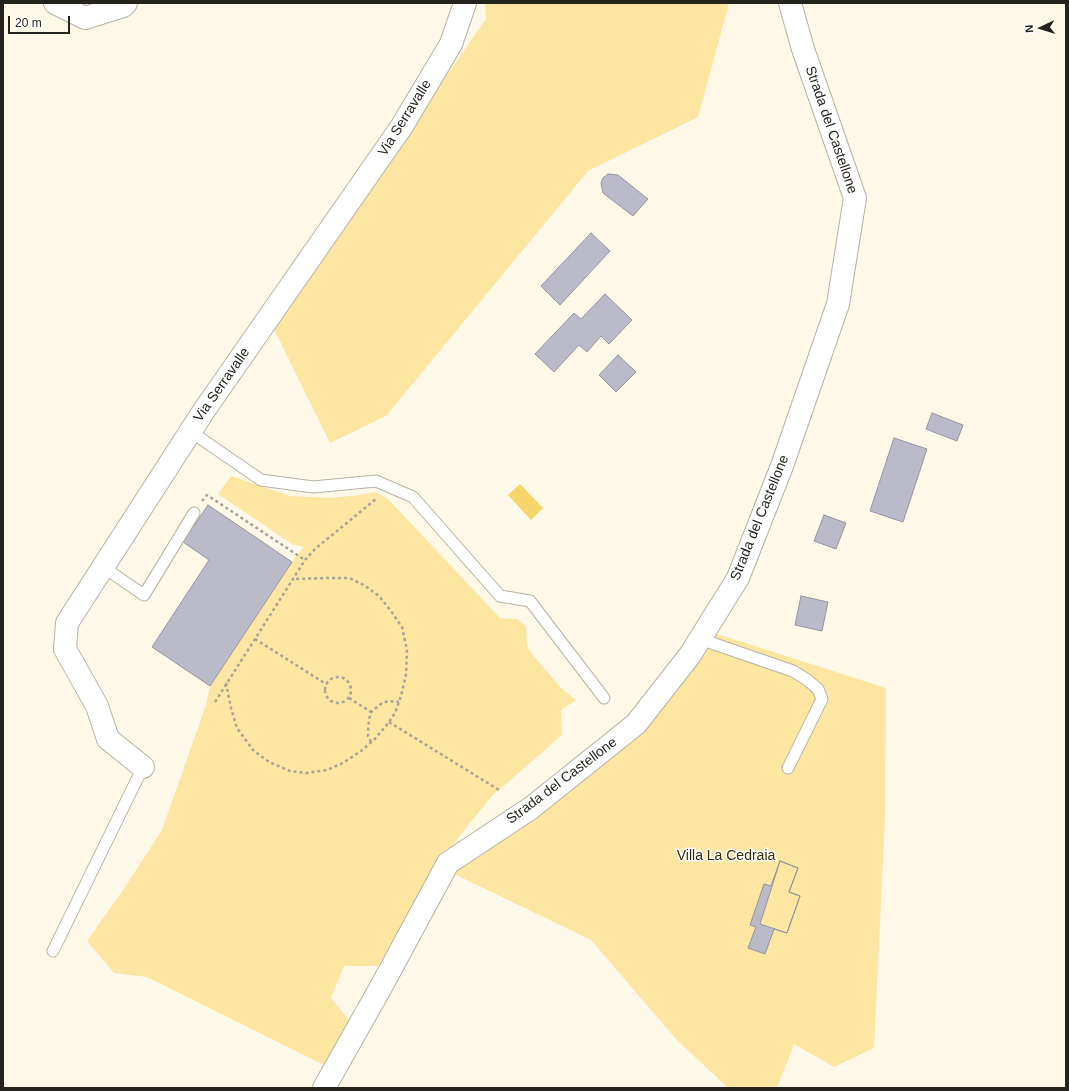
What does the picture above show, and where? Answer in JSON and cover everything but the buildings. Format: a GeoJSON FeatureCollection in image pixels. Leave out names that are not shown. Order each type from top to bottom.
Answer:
{"type":"FeatureCollection","features":[{"type":"Feature","properties":{"kind":"street"},"geometry":{"type":"LineString","coordinates":[[54,3],[85,18],[123,6],[126,3]]}},
{"type":"Feature","properties":{"kind":"street","name":"Via Serravalle"},"geometry":{"type":"LineString","coordinates":[[143,767],[108,739],[97,706],[65,649],[67,623],[202,412],[402,126],[451,44],[465,3]]}},
{"type":"Feature","properties":{"kind":"street","name":"Strada del Castellone"},"geometry":{"type":"LineString","coordinates":[[324,1088],[448,863],[531,808],[636,724],[690,655],[738,578],[787,451],[838,304],[855,198],[803,49],[790,3]]}},
{"type":"Feature","properties":{"kind":"lane"},"geometry":{"type":"LineString","coordinates":[[190,431],[261,480],[313,487],[376,481],[413,497],[500,596],[530,601],[604,698]]}},
{"type":"Feature","properties":{"kind":"lane"},"geometry":{"type":"LineString","coordinates":[[103,567],[144,595],[194,513]]}},
{"type":"Feature","properties":{"kind":"lane"},"geometry":{"type":"LineString","coordinates":[[700,639],[792,671],[806,679],[818,689],[822,698],[788,768]]}},
{"type":"Feature","properties":{"kind":"lane"},"geometry":{"type":"LineString","coordinates":[[53,951],[143,767]]}},
{"type":"Feature","properties":{"kind":"path"},"geometry":{"type":"LineString","coordinates":[[215,702],[305,560],[315,549],[390,487]]}},
{"type":"Feature","properties":{"kind":"path"},"geometry":{"type":"LineString","coordinates":[[194,513],[207,495],[305,560]]}},
{"type":"Feature","properties":{"kind":"path"},"geometry":{"type":"LineString","coordinates":[[226,684],[230,708],[237,728],[252,750],[269,762],[290,771],[306,773],[327,770],[343,763],[361,751],[390,722],[399,702],[406,675],[407,650],[402,627],[379,596],[348,578],[293,579]]}},
{"type":"Feature","properties":{"kind":"path"},"geometry":{"type":"LineString","coordinates":[[255,639],[326,684]]}},
{"type":"Feature","properties":{"kind":"path"},"geometry":{"type":"LineString","coordinates":[[334,677],[347,680],[351,689],[349,698],[341,703],[331,701],[327,698],[325,693],[326,684],[334,677]]}},
{"type":"Feature","properties":{"kind":"path"},"geometry":{"type":"LineString","coordinates":[[349,698],[371,712]]}},
{"type":"Feature","properties":{"kind":"path"},"geometry":{"type":"LineString","coordinates":[[371,742],[368,736],[368,730],[371,712],[382,703],[389,701],[399,702]]}},
{"type":"Feature","properties":{"kind":"path"},"geometry":{"type":"LineString","coordinates":[[390,722],[499,790]]}},
{"type":"Feature","properties":{"kind":"green space"},"geometry":{"type":"Polygon","coordinates":[[[485,3],[729,3],[698,117],[588,171],[386,416],[330,443],[272,325],[486,19],[485,3]]]}},
{"type":"Feature","properties":{"kind":"green space"},"geometry":{"type":"Polygon","coordinates":[[[231,476],[290,496],[330,498],[375,492],[387,498],[500,618],[517,619],[526,626],[527,646],[532,654],[563,690],[576,700],[561,710],[562,735],[491,797],[441,859],[378,966],[344,966],[331,998],[350,1021],[326,1066],[147,977],[114,973],[87,941],[125,887],[162,830],[206,705],[210,686],[292,562],[304,547],[292,544],[218,494],[231,476]]]}},
{"type":"Feature","properties":{"kind":"green space","name":"Villa La Cedraia"},"geometry":{"type":"Polygon","coordinates":[[[714,633],[886,688],[885,818],[874,1048],[834,1067],[794,1044],[777,1088],[728,1088],[676,1039],[591,940],[444,869],[571,787],[714,633]]]}},
{"type":"Feature","properties":{"kind":"shaded area"},"geometry":{"type":"Polygon","coordinates":[[[520,484],[543,508],[531,520],[508,495],[520,484]]]}}]}
